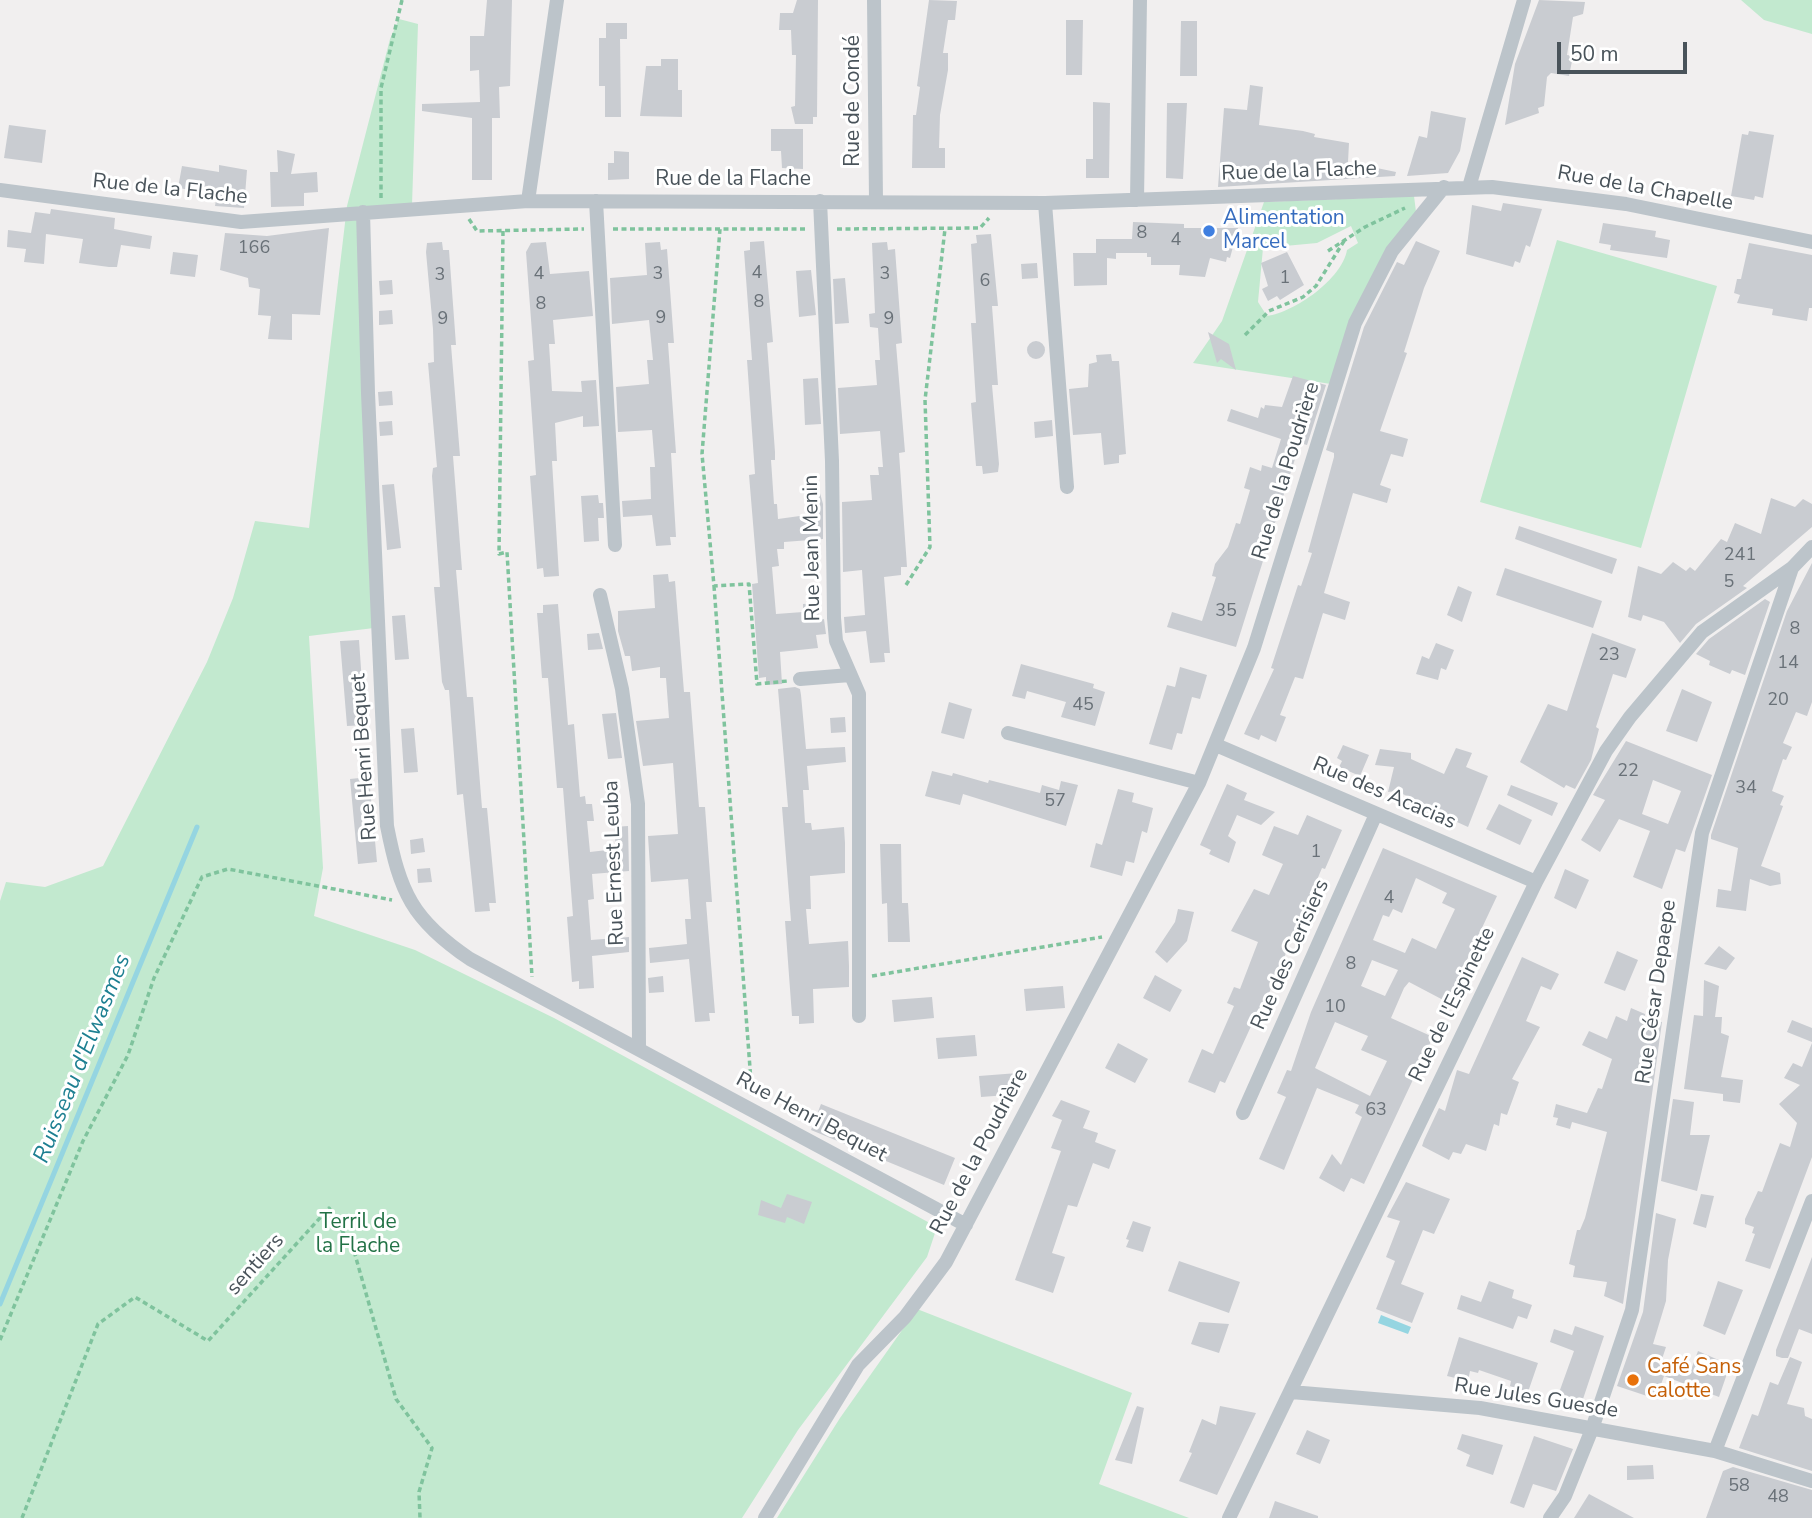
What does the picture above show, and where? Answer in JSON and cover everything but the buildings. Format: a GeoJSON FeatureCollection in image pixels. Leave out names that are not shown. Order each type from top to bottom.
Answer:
{"type":"FeatureCollection","features":[{"type":"Feature","properties":{"kind":"street"},"geometry":{"type":"LineString","coordinates":[[528,201],[557,0]]}},
{"type":"Feature","properties":{"kind":"street","name":"Rue de Condé"},"geometry":{"type":"LineString","coordinates":[[874,0],[876,201]]}},
{"type":"Feature","properties":{"kind":"street"},"geometry":{"type":"LineString","coordinates":[[1137,200],[1140,0]]}},
{"type":"Feature","properties":{"kind":"street"},"geometry":{"type":"LineString","coordinates":[[1469,187],[1524,0]]}},
{"type":"Feature","properties":{"kind":"street","name":"Rue de la Poudrière"},"geometry":{"type":"LineString","coordinates":[[765,1518],[858,1365],[925,1293],[966,1225],[1199,783],[1254,648],[1354,323],[1392,251],[1444,187]]}},
{"type":"Feature","properties":{"kind":"street","name":"Rue de la Flache"},"geometry":{"type":"LineString","coordinates":[[0,190],[241,222],[528,201],[1045,203],[1469,187]]}},
{"type":"Feature","properties":{"kind":"street","name":"Rue de la Chapelle"},"geometry":{"type":"LineString","coordinates":[[1469,187],[1566,195],[1626,204],[1812,242]]}},
{"type":"Feature","properties":{"kind":"street"},"geometry":{"type":"LineString","coordinates":[[596,201],[615,545]]}},
{"type":"Feature","properties":{"kind":"street","name":"Rue Jean Menin"},"geometry":{"type":"LineString","coordinates":[[820,201],[832,461],[834,618],[836,641],[859,694],[859,1016]]}},
{"type":"Feature","properties":{"kind":"street"},"geometry":{"type":"LineString","coordinates":[[1045,203],[1067,486]]}},
{"type":"Feature","properties":{"kind":"street","name":"Rue Henri Bequet"},"geometry":{"type":"LineString","coordinates":[[363,212],[387,825],[395,866],[412,904],[425,923],[445,942],[533,993],[966,1225]]}},
{"type":"Feature","properties":{"kind":"street"},"geometry":{"type":"LineString","coordinates":[[1792,568],[1812,547]]}},
{"type":"Feature","properties":{"kind":"street","name":"Rue de l'Espinette"},"geometry":{"type":"LineString","coordinates":[[1229,1518],[1536,882],[1606,751],[1646,698],[1702,632],[1792,568]]}},
{"type":"Feature","properties":{"kind":"street","name":"Rue César Depaepe"},"geometry":{"type":"LineString","coordinates":[[1550,1518],[1565,1496],[1592,1429],[1632,1310],[1702,833],[1792,568]]}},
{"type":"Feature","properties":{"kind":"street","name":"Rue Ernest Leuba"},"geometry":{"type":"LineString","coordinates":[[600,595],[622,689],[638,804],[639,1048]]}},
{"type":"Feature","properties":{"kind":"street"},"geometry":{"type":"LineString","coordinates":[[800,679],[850,675]]}},
{"type":"Feature","properties":{"kind":"street"},"geometry":{"type":"LineString","coordinates":[[1008,733],[1199,783]]}},
{"type":"Feature","properties":{"kind":"street","name":"Rue des Acacias"},"geometry":{"type":"LineString","coordinates":[[1216,745],[1536,882]]}},
{"type":"Feature","properties":{"kind":"street","name":"Rue des Cerisiers"},"geometry":{"type":"LineString","coordinates":[[1243,1113],[1376,814]]}},
{"type":"Feature","properties":{"kind":"street"},"geometry":{"type":"LineString","coordinates":[[1714,1451],[1812,1200]]}},
{"type":"Feature","properties":{"kind":"street","name":"Rue Jules Guesde"},"geometry":{"type":"LineString","coordinates":[[1290,1392],[1480,1408],[1714,1451],[1812,1481]]}},
{"type":"Feature","properties":{"kind":"path"},"geometry":{"type":"LineString","coordinates":[[381,210],[381,88],[402,0]]}},
{"type":"Feature","properties":{"kind":"path"},"geometry":{"type":"LineString","coordinates":[[461,205],[477,231],[980,229],[989,218],[996,217]]}},
{"type":"Feature","properties":{"kind":"path"},"geometry":{"type":"LineString","coordinates":[[1328,251],[1412,205]]}},
{"type":"Feature","properties":{"kind":"path"},"geometry":{"type":"LineString","coordinates":[[720,229],[702,454],[753,1111]]}},
{"type":"Feature","properties":{"kind":"path"},"geometry":{"type":"LineString","coordinates":[[906,585],[930,547],[925,400],[945,229]]}},
{"type":"Feature","properties":{"kind":"path"},"geometry":{"type":"LineString","coordinates":[[503,231],[499,554],[507,552],[533,993]]}},
{"type":"Feature","properties":{"kind":"path"},"geometry":{"type":"LineString","coordinates":[[1245,335],[1269,311],[1303,297],[1316,286],[1344,241]]}},
{"type":"Feature","properties":{"kind":"path"},"geometry":{"type":"LineString","coordinates":[[713,586],[749,584],[757,684],[800,679]]}},
{"type":"Feature","properties":{"kind":"path"},"geometry":{"type":"LineString","coordinates":[[0,1340],[83,1141],[131,1048],[136,1023],[154,978],[202,877],[228,869],[412,904]]}},
{"type":"Feature","properties":{"kind":"path"},"geometry":{"type":"LineString","coordinates":[[859,978],[1119,934]]}},
{"type":"Feature","properties":{"kind":"path","name":"sentiers"},"geometry":{"type":"LineString","coordinates":[[22,1518],[98,1324],[135,1297],[208,1341],[329,1208],[354,1251],[396,1399],[432,1448],[419,1492],[420,1518]]}},
{"type":"Feature","properties":{"kind":"green space"},"geometry":{"type":"Polygon","coordinates":[[[1741,0],[1812,0],[1812,34],[1764,20],[1741,0]]]}},
{"type":"Feature","properties":{"kind":"green space","name":"Terril de la Flache"},"geometry":{"type":"Polygon","coordinates":[[[399,19],[418,24],[412,205],[357,208],[374,628],[309,636],[323,868],[314,916],[415,950],[554,1018],[937,1227],[927,1257],[798,1430],[742,1518],[0,1518],[0,901],[6,882],[45,887],[103,866],[207,662],[233,598],[255,521],[309,528],[347,206],[390,39],[399,19]]]}},
{"type":"Feature","properties":{"kind":"green space"},"geometry":{"type":"Polygon","coordinates":[[[1414,196],[1416,212],[1331,384],[1193,363],[1222,321],[1264,202],[1414,196]],[[1351,226],[1317,243],[1263,248],[1258,302],[1267,316],[1291,308],[1316,292],[1336,272],[1347,250],[1358,243],[1351,226]]]}},
{"type":"Feature","properties":{"kind":"green space"},"geometry":{"type":"Polygon","coordinates":[[[1557,240],[1717,286],[1641,548],[1480,502],[1557,240]]]}},
{"type":"Feature","properties":{"kind":"green space"},"geometry":{"type":"Polygon","coordinates":[[[917,1309],[1132,1393],[1099,1484],[1189,1518],[777,1518],[840,1418],[917,1309]]]}},
{"type":"Feature","properties":{"kind":"water"},"geometry":{"type":"Polygon","coordinates":[[[1381,1315],[1411,1327],[1408,1334],[1378,1323],[1381,1315]]]}},
{"type":"Feature","properties":{"kind":"waterway","name":"Ruisseau d'Elwasmes"},"geometry":{"type":"LineString","coordinates":[[0,1304],[197,827]]}},
{"type":"Feature","properties":{"kind":"place","name":"Alimentation Marcel"},"geometry":{"type":"Point","coordinates":[1209,231]}},
{"type":"Feature","properties":{"kind":"place","name":"Café Sans calotte"},"geometry":{"type":"Point","coordinates":[1633,1380]}}]}
